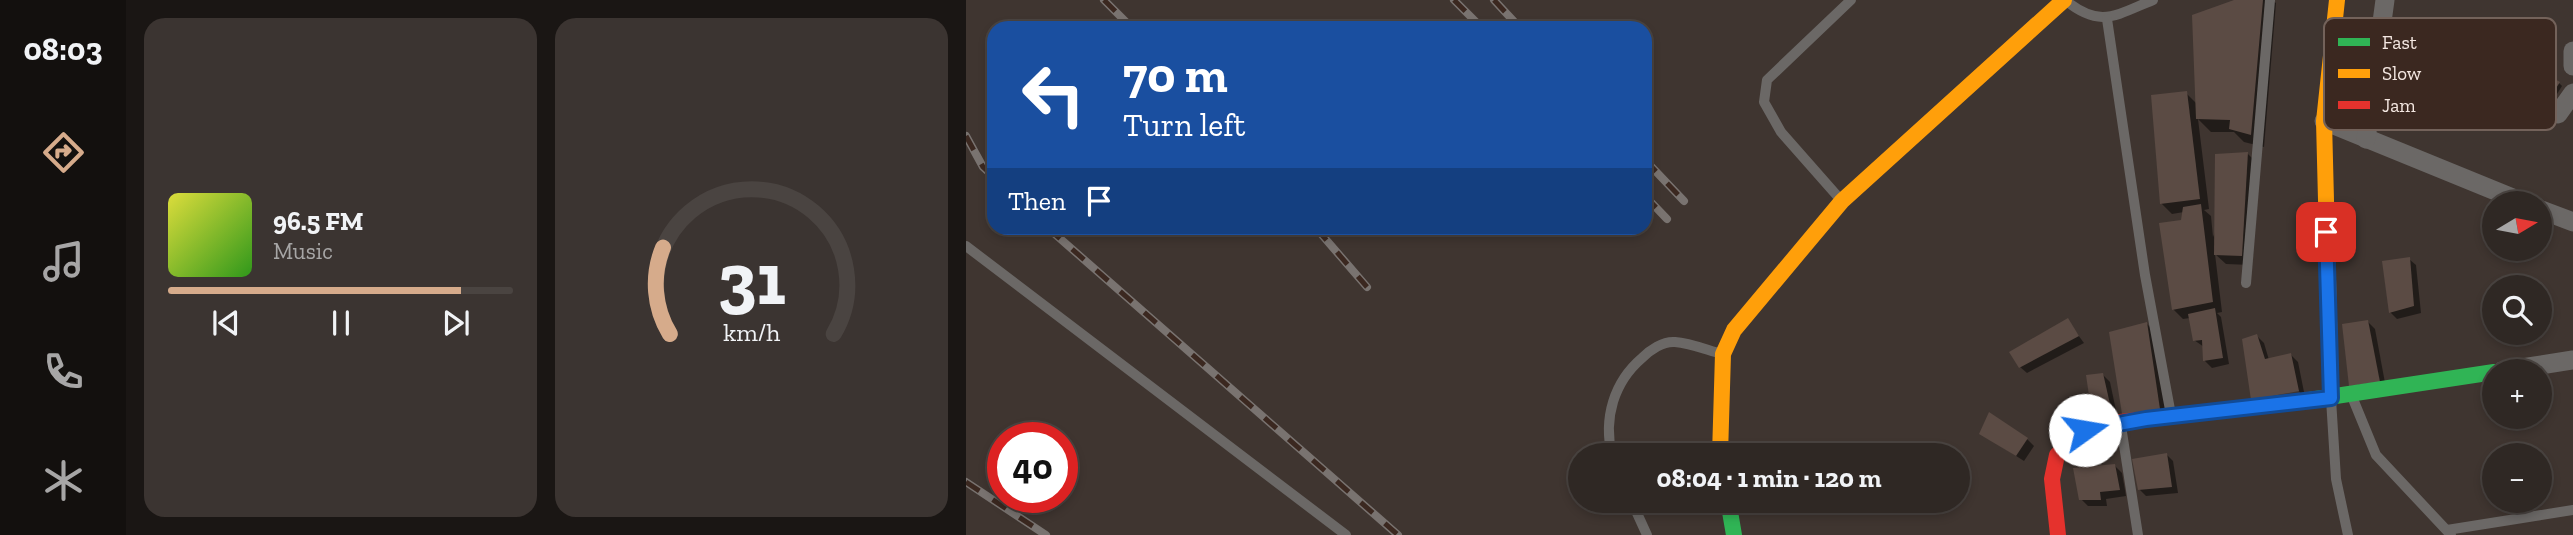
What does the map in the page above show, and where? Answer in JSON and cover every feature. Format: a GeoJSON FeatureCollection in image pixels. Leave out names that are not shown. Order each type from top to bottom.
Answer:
{"type":"FeatureCollection","features":[{"type":"Feature","properties":{"kind":"street"},"geometry":{"type":"LineString","coordinates":[[1720,443],[1723,354],[1734,330],[1842,201],[2064,0]]}},
{"type":"Feature","properties":{"kind":"street"},"geometry":{"type":"LineString","coordinates":[[2335,18],[2337,0]]}},
{"type":"Feature","properties":{"kind":"street"},"geometry":{"type":"LineString","coordinates":[[2383,18],[2385,0]]}},
{"type":"Feature","properties":{"kind":"street"},"geometry":{"type":"LineString","coordinates":[[2573,51],[2573,66]]}},
{"type":"Feature","properties":{"kind":"street"},"geometry":{"type":"LineString","coordinates":[[2558,114],[2573,93]]}},
{"type":"Feature","properties":{"kind":"street"},"geometry":{"type":"LineString","coordinates":[[2324,130],[2331,398]]}},
{"type":"Feature","properties":{"kind":"street"},"geometry":{"type":"LineString","coordinates":[[2345,130],[2495,191]]}},
{"type":"Feature","properties":{"kind":"street"},"geometry":{"type":"LineString","coordinates":[[2366,139],[2367,130]]}},
{"type":"Feature","properties":{"kind":"street"},"geometry":{"type":"LineString","coordinates":[[2552,214],[2573,222]]}},
{"type":"Feature","properties":{"kind":"street"},"geometry":{"type":"LineString","coordinates":[[2552,363],[2573,360]]}},
{"type":"Feature","properties":{"kind":"street"},"geometry":{"type":"LineString","coordinates":[[2058,535],[2052,479],[2057,455],[2085,430],[2120,422],[2331,398],[2482,374]]}},
{"type":"Feature","properties":{"kind":"street"},"geometry":{"type":"LineString","coordinates":[[1730,513],[1734,535]]}},
{"type":"Feature","properties":{"kind":"lane"},"geometry":{"type":"LineString","coordinates":[[1842,201],[1781,132],[1764,102],[1767,80],[1851,0]]}},
{"type":"Feature","properties":{"kind":"lane"},"geometry":{"type":"LineString","coordinates":[[2064,0],[2081,14],[2107,19],[2153,0]]}},
{"type":"Feature","properties":{"kind":"lane"},"geometry":{"type":"LineString","coordinates":[[2246,284],[2270,0]]}},
{"type":"Feature","properties":{"kind":"lane"},"geometry":{"type":"LineString","coordinates":[[2107,19],[2145,275],[2171,415]]}},
{"type":"Feature","properties":{"kind":"lane"},"geometry":{"type":"LineString","coordinates":[[966,246],[1346,535]]}},
{"type":"Feature","properties":{"kind":"lane"},"geometry":{"type":"LineString","coordinates":[[1611,443],[1610,418],[1615,390],[1626,372],[1651,349],[1673,342],[1723,354]]}},
{"type":"Feature","properties":{"kind":"lane"},"geometry":{"type":"LineString","coordinates":[[2352,395],[2376,454],[2449,533],[2573,510]]}},
{"type":"Feature","properties":{"kind":"lane"},"geometry":{"type":"LineString","coordinates":[[2331,398],[2336,479],[2348,535]]}},
{"type":"Feature","properties":{"kind":"lane"},"geometry":{"type":"LineString","coordinates":[[2120,422],[2137,535]]}},
{"type":"Feature","properties":{"kind":"lane"},"geometry":{"type":"LineString","coordinates":[[1637,513],[1647,535]]}},
{"type":"Feature","properties":{"kind":"building"},"geometry":{"type":"Polygon","coordinates":[[[2234,0],[2263,0],[2251,135],[2229,129],[2230,120],[2196,119],[2192,15],[2234,0]]]}},
{"type":"Feature","properties":{"kind":"building"},"geometry":{"type":"Polygon","coordinates":[[[2187,91],[2200,199],[2160,204],[2151,95],[2187,91]]]}},
{"type":"Feature","properties":{"kind":"building"},"geometry":{"type":"Polygon","coordinates":[[[2248,152],[2242,256],[2214,255],[2215,154],[2248,152]]]}},
{"type":"Feature","properties":{"kind":"building"},"geometry":{"type":"Polygon","coordinates":[[[2201,204],[2213,302],[2172,310],[2159,223],[2181,220],[2183,207],[2201,204]]]}},
{"type":"Feature","properties":{"kind":"building"},"geometry":{"type":"Polygon","coordinates":[[[2410,257],[2414,306],[2389,313],[2382,261],[2410,257]]]}},
{"type":"Feature","properties":{"kind":"building"},"geometry":{"type":"Polygon","coordinates":[[[2215,308],[2223,358],[2203,361],[2202,340],[2193,341],[2188,314],[2215,308]]]}},
{"type":"Feature","properties":{"kind":"building"},"geometry":{"type":"Polygon","coordinates":[[[2068,318],[2079,336],[2019,368],[2009,352],[2068,318]]]}},
{"type":"Feature","properties":{"kind":"building"},"geometry":{"type":"Polygon","coordinates":[[[2368,320],[2380,382],[2349,386],[2342,324],[2368,320]]]}},
{"type":"Feature","properties":{"kind":"building"},"geometry":{"type":"Polygon","coordinates":[[[2147,322],[2160,409],[2122,414],[2109,332],[2147,322]]]}},
{"type":"Feature","properties":{"kind":"building"},"geometry":{"type":"Polygon","coordinates":[[[2257,334],[2265,359],[2291,353],[2299,391],[2251,400],[2242,339],[2257,334]]]}},
{"type":"Feature","properties":{"kind":"building"},"geometry":{"type":"Polygon","coordinates":[[[2103,373],[2112,413],[2092,416],[2086,375],[2103,373]]]}},
{"type":"Feature","properties":{"kind":"building"},"geometry":{"type":"Polygon","coordinates":[[[1989,412],[2028,438],[2016,456],[1979,434],[1989,412]]]}},
{"type":"Feature","properties":{"kind":"building"},"geometry":{"type":"Polygon","coordinates":[[[2167,453],[2172,487],[2138,490],[2132,459],[2167,453]]]}},
{"type":"Feature","properties":{"kind":"building"},"geometry":{"type":"Polygon","coordinates":[[[2115,464],[2120,490],[2100,492],[2101,500],[2079,500],[2073,468],[2115,464]]]}},
{"type":"Feature","properties":{"kind":"railway"},"geometry":{"type":"LineString","coordinates":[[1104,0],[1125,21]]}},
{"type":"Feature","properties":{"kind":"railway"},"geometry":{"type":"LineString","coordinates":[[1454,0],[1475,21]]}},
{"type":"Feature","properties":{"kind":"railway"},"geometry":{"type":"LineString","coordinates":[[1494,0],[1514,21]]}},
{"type":"Feature","properties":{"kind":"railway"},"geometry":{"type":"LineString","coordinates":[[966,136],[987,171]]}},
{"type":"Feature","properties":{"kind":"railway"},"geometry":{"type":"LineString","coordinates":[[1652,167],[1684,201]]}},
{"type":"Feature","properties":{"kind":"railway"},"geometry":{"type":"LineString","coordinates":[[1652,203],[1667,219]]}},
{"type":"Feature","properties":{"kind":"railway"},"geometry":{"type":"LineString","coordinates":[[1056,235],[1398,535]]}},
{"type":"Feature","properties":{"kind":"railway"},"geometry":{"type":"LineString","coordinates":[[1322,235],[1367,287]]}},
{"type":"Feature","properties":{"kind":"railway"},"geometry":{"type":"LineString","coordinates":[[966,482],[1046,535]]}},
{"type":"Feature","properties":{"kind":"traffic: fast"},"geometry":{"type":"LineString","coordinates":[[2296,402],[2482,374]]}},
{"type":"Feature","properties":{"kind":"traffic: fast"},"geometry":{"type":"LineString","coordinates":[[1730,513],[1734,535]]}},
{"type":"Feature","properties":{"kind":"traffic: slow"},"geometry":{"type":"LineString","coordinates":[[1720,443],[1723,354],[1734,330],[1842,201],[2064,0]]}},
{"type":"Feature","properties":{"kind":"traffic: slow"},"geometry":{"type":"LineString","coordinates":[[2335,18],[2337,0]]}},
{"type":"Feature","properties":{"kind":"traffic: slow"},"geometry":{"type":"LineString","coordinates":[[2324,130],[2331,398]]}},
{"type":"Feature","properties":{"kind":"traffic: jam"},"geometry":{"type":"LineString","coordinates":[[2058,535],[2052,479],[2057,455],[2085,430],[2120,422],[2296,402]]}},
{"type":"Feature","properties":{"kind":"route"},"geometry":{"type":"LineString","coordinates":[[2085,430],[2120,422],[2331,398],[2326,232]]}}]}
